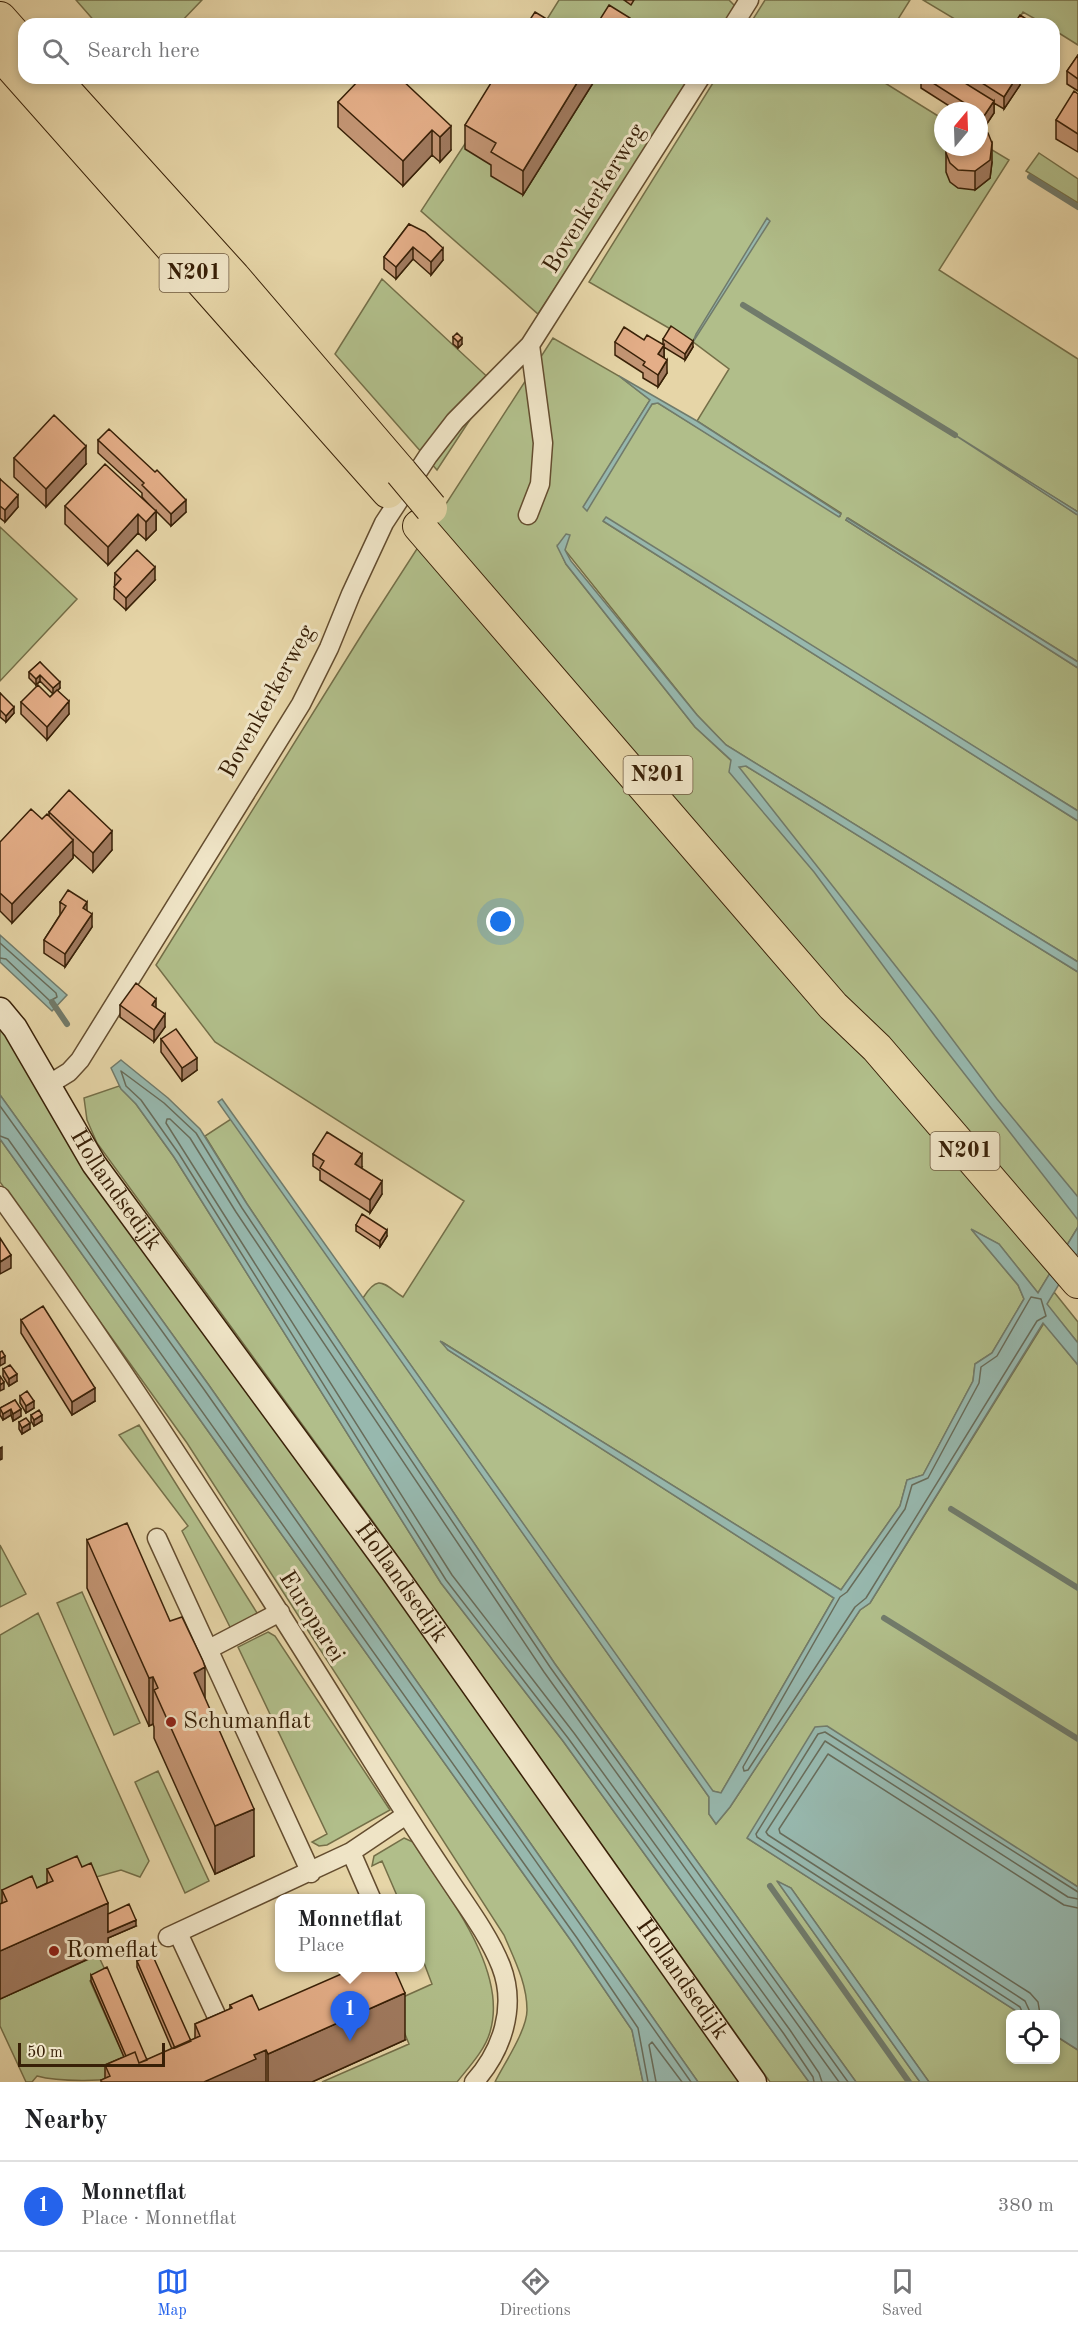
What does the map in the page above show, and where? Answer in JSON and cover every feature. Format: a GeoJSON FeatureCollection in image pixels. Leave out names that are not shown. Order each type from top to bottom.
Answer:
{"type":"FeatureCollection","features":[{"type":"Feature","properties":{"kind":"highway","name":"N201"},"geometry":{"type":"LineString","coordinates":[[6,31],[18,45]]}},
{"type":"Feature","properties":{"kind":"highway","name":"N201"},"geometry":{"type":"LineString","coordinates":[[52,84],[425,517],[833,1006],[877,1048],[1077,1281]]}},
{"type":"Feature","properties":{"kind":"highway","name":"N201"},"geometry":{"type":"LineString","coordinates":[[59,84],[234,277],[394,482]]}},
{"type":"Feature","properties":{"kind":"street"},"geometry":{"type":"LineString","coordinates":[[738,18],[749,0]]}},
{"type":"Feature","properties":{"kind":"street","name":"Bovenkerkerweg"},"geometry":{"type":"LineString","coordinates":[[48,1085],[69,1072],[80,1060],[301,704],[329,648],[359,575],[384,523],[428,456],[455,421],[530,345],[696,84]]}},
{"type":"Feature","properties":{"kind":"street"},"geometry":{"type":"LineString","coordinates":[[528,515],[540,484],[543,443],[530,345]]}},
{"type":"Feature","properties":{"kind":"street","name":"Hollandsedijk"},"geometry":{"type":"LineString","coordinates":[[0,1010],[15,1028],[94,1164],[392,1569],[754,2082]]}},
{"type":"Feature","properties":{"kind":"street","name":"Europarei"},"geometry":{"type":"LineString","coordinates":[[0,1196],[138,1395],[280,1612],[406,1815],[478,1924],[501,1967],[509,2001],[501,2041],[483,2072],[474,2082]]}},
{"type":"Feature","properties":{"kind":"street"},"geometry":{"type":"LineString","coordinates":[[157,1538],[311,1873]]}},
{"type":"Feature","properties":{"kind":"street"},"geometry":{"type":"LineString","coordinates":[[209,1649],[280,1612]]}},
{"type":"Feature","properties":{"kind":"street"},"geometry":{"type":"LineString","coordinates":[[241,2027],[225,2034],[173,1935],[311,1873],[351,1852],[406,1815]]}},
{"type":"Feature","properties":{"kind":"street"},"geometry":{"type":"LineString","coordinates":[[351,1852],[369,1894]]}},
{"type":"Feature","properties":{"kind":"green space"},"geometry":{"type":"Polygon","coordinates":[[[76,0],[202,0],[185,18],[92,18],[76,0]]]}},
{"type":"Feature","properties":{"kind":"green space"},"geometry":{"type":"Polygon","coordinates":[[[559,0],[729,0],[736,7],[729,18],[548,18],[559,0]]]}},
{"type":"Feature","properties":{"kind":"green space"},"geometry":{"type":"Polygon","coordinates":[[[765,0],[910,0],[899,18],[754,18],[765,0]]]}},
{"type":"Feature","properties":{"kind":"green space"},"geometry":{"type":"Polygon","coordinates":[[[923,0],[1078,0],[1078,45],[1060,34],[1060,18],[1034,18],[1023,12],[1020,18],[953,18],[923,0]]]}},
{"type":"Feature","properties":{"kind":"green space"},"geometry":{"type":"Polygon","coordinates":[[[504,84],[687,84],[538,314],[421,211],[504,84]]]}},
{"type":"Feature","properties":{"kind":"green space"},"geometry":{"type":"Polygon","coordinates":[[[712,84],[887,84],[934,113],[934,156],[988,156],[988,147],[1009,160],[939,270],[1078,359],[1078,512],[997,462],[1078,515],[1078,662],[848,518],[846,520],[1078,668],[1078,811],[603,521],[1078,821],[1078,962],[726,745],[697,715],[565,550],[558,546],[566,564],[695,727],[738,767],[746,766],[1078,972],[1078,1227],[1038,1293],[999,1244],[972,1230],[1018,1285],[1024,1299],[992,1353],[975,1364],[973,1381],[923,1475],[907,1480],[900,1506],[841,1590],[442,1342],[448,1350],[834,1598],[721,1793],[712,1791],[363,1298],[373,1285],[378,1283],[386,1285],[403,1297],[464,1201],[215,1042],[156,965],[364,631],[553,338],[619,376],[650,400],[584,507],[652,404],[658,403],[840,516],[841,513],[697,421],[729,369],[693,342],[589,282],[712,84]]]}},
{"type":"Feature","properties":{"kind":"green space"},"geometry":{"type":"Polygon","coordinates":[[[1039,153],[1078,179],[1078,203],[1026,171],[1039,153]]]}},
{"type":"Feature","properties":{"kind":"green space"},"geometry":{"type":"Polygon","coordinates":[[[382,279],[494,383],[437,470],[335,354],[382,279]]]}},
{"type":"Feature","properties":{"kind":"green space"},"geometry":{"type":"Polygon","coordinates":[[[0,527],[77,599],[0,681],[0,527]]]}},
{"type":"Feature","properties":{"kind":"green space"},"geometry":{"type":"Polygon","coordinates":[[[0,1023],[246,1382],[744,2082],[698,2082],[208,1384],[0,1095],[0,1023]]]}},
{"type":"Feature","properties":{"kind":"green space"},"geometry":{"type":"Polygon","coordinates":[[[119,1086],[136,1104],[174,1157],[441,1583],[563,1741],[809,2082],[770,2082],[374,1523],[97,1143],[87,1120],[84,1098],[119,1086]]]}},
{"type":"Feature","properties":{"kind":"green space"},"geometry":{"type":"Polygon","coordinates":[[[231,1119],[709,1797],[709,1814],[716,1824],[730,1807],[860,1610],[870,1603],[1044,1323],[1078,1365],[1078,1887],[1037,1862],[747,1838],[1015,2010],[1006,2010],[1006,2064],[1060,2064],[1060,2039],[1078,2050],[1078,2082],[929,2082],[791,1888],[778,1882],[920,2082],[856,2082],[555,1664],[247,1204],[205,1136],[231,1119]]]}},
{"type":"Feature","properties":{"kind":"green space"},"geometry":{"type":"Polygon","coordinates":[[[0,1139],[572,1942],[632,2030],[643,2082],[495,2082],[519,2037],[527,2010],[522,1981],[504,1935],[187,1443],[0,1182],[0,1139]]]}},
{"type":"Feature","properties":{"kind":"green space"},"geometry":{"type":"Polygon","coordinates":[[[1054,1292],[1078,1322],[1078,1343],[1046,1304],[1054,1292]]]}},
{"type":"Feature","properties":{"kind":"green space"},"geometry":{"type":"Polygon","coordinates":[[[139,1425],[259,1616],[231,1629],[182,1531],[188,1526],[119,1435],[139,1425]]]}},
{"type":"Feature","properties":{"kind":"green space"},"geometry":{"type":"Polygon","coordinates":[[[0,1545],[26,1594],[0,1607],[0,1545]]]}},
{"type":"Feature","properties":{"kind":"green space"},"geometry":{"type":"Polygon","coordinates":[[[82,1592],[140,1723],[114,1735],[57,1603],[82,1592]]]}},
{"type":"Feature","properties":{"kind":"green space"},"geometry":{"type":"Polygon","coordinates":[[[38,1613],[149,1861],[140,1877],[121,1870],[0,1904],[0,1635],[38,1613]]]}},
{"type":"Feature","properties":{"kind":"green space"},"geometry":{"type":"Polygon","coordinates":[[[268,1632],[275,1636],[390,1810],[327,1845],[319,1846],[312,1842],[327,1834],[238,1647],[268,1632]]]}},
{"type":"Feature","properties":{"kind":"green space"},"geometry":{"type":"Polygon","coordinates":[[[158,1771],[209,1881],[185,1893],[135,1782],[158,1771]]]}},
{"type":"Feature","properties":{"kind":"green space"},"geometry":{"type":"Polygon","coordinates":[[[404,1838],[413,1842],[471,1932],[482,1958],[490,1983],[493,2008],[490,2032],[481,2052],[457,2082],[322,2082],[409,2044],[392,2002],[432,1984],[425,1966],[425,1894],[396,1894],[382,1861],[372,1866],[374,1856],[404,1838]]]}},
{"type":"Feature","properties":{"kind":"green space"},"geometry":{"type":"Polygon","coordinates":[[[98,1955],[107,1974],[90,1981],[132,2075],[111,2079],[84,2080],[37,2076],[32,2082],[26,2082],[0,2026],[0,1999],[98,1955]]]}},
{"type":"Feature","properties":{"kind":"water"},"geometry":{"type":"Polygon","coordinates":[[[767,218],[770,221],[693,342],[696,334],[767,218]]]}},
{"type":"Feature","properties":{"kind":"water"},"geometry":{"type":"Polygon","coordinates":[[[619,376],[697,421],[841,514],[839,517],[658,403],[652,404],[587,511],[583,507],[650,400],[619,376]]]}},
{"type":"Feature","properties":{"kind":"water"},"geometry":{"type":"Polygon","coordinates":[[[955,435],[1078,512],[1078,515],[1076,514],[955,435]]]}},
{"type":"Feature","properties":{"kind":"water"},"geometry":{"type":"Polygon","coordinates":[[[606,517],[1078,811],[1078,821],[603,521],[606,517]]]}},
{"type":"Feature","properties":{"kind":"water"},"geometry":{"type":"Polygon","coordinates":[[[847,518],[1078,662],[1078,668],[846,520],[847,518]]]}},
{"type":"Feature","properties":{"kind":"water"},"geometry":{"type":"Polygon","coordinates":[[[566,534],[570,535],[565,550],[571,561],[697,715],[726,745],[1078,962],[1078,972],[746,766],[739,767],[935,1016],[997,1099],[1078,1197],[1078,1220],[935,1036],[814,872],[729,772],[731,760],[695,727],[566,564],[557,546],[566,534]]]}},
{"type":"Feature","properties":{"kind":"water"},"geometry":{"type":"Polygon","coordinates":[[[0,935],[67,995],[52,1011],[0,962],[0,935]]]}},
{"type":"Feature","properties":{"kind":"water"},"geometry":{"type":"Polygon","coordinates":[[[121,1060],[168,1098],[200,1129],[247,1204],[555,1664],[856,2082],[809,2082],[563,1741],[441,1583],[174,1157],[136,1104],[121,1089],[111,1068],[121,1060]]]}},
{"type":"Feature","properties":{"kind":"water"},"geometry":{"type":"Polygon","coordinates":[[[0,1095],[208,1384],[698,2082],[643,2082],[632,2030],[572,1942],[0,1139],[0,1095]]]}},
{"type":"Feature","properties":{"kind":"water"},"geometry":{"type":"Polygon","coordinates":[[[222,1099],[713,1791],[721,1793],[834,1598],[448,1350],[440,1341],[841,1590],[900,1506],[907,1480],[923,1475],[973,1381],[975,1364],[992,1353],[1024,1299],[1018,1285],[971,1229],[999,1244],[1038,1293],[1078,1227],[1078,1253],[1047,1304],[1078,1343],[1078,1365],[1043,1323],[870,1603],[860,1610],[730,1807],[716,1824],[709,1814],[709,1797],[218,1102],[222,1099]]]}},
{"type":"Feature","properties":{"kind":"water"},"geometry":{"type":"Polygon","coordinates":[[[827,1726],[1078,1887],[1078,2050],[1060,2039],[1060,2010],[1015,2010],[747,1838],[815,1727],[827,1726]]]}},
{"type":"Feature","properties":{"kind":"water"},"geometry":{"type":"Polygon","coordinates":[[[777,1881],[791,1888],[929,2082],[920,2082],[777,1881]]]}},
{"type":"Feature","properties":{"kind":"building"},"geometry":{"type":"Polygon","coordinates":[[[609,5],[630,18],[601,18],[609,5]]]}},
{"type":"Feature","properties":{"kind":"building"},"geometry":{"type":"Polygon","coordinates":[[[535,12],[545,18],[531,18],[535,12]]]}},
{"type":"Feature","properties":{"kind":"building"},"geometry":{"type":"Polygon","coordinates":[[[1078,55],[1078,79],[1067,71],[1078,55]]]}},
{"type":"Feature","properties":{"kind":"building"},"geometry":{"type":"Polygon","coordinates":[[[355,84],[406,84],[451,126],[440,137],[432,130],[403,161],[338,102],[355,84]]]}},
{"type":"Feature","properties":{"kind":"building"},"geometry":{"type":"Polygon","coordinates":[[[490,84],[576,84],[523,171],[491,152],[496,143],[465,125],[490,84]]]}},
{"type":"Feature","properties":{"kind":"building"},"geometry":{"type":"Polygon","coordinates":[[[934,84],[967,84],[994,101],[988,110],[988,102],[963,102],[934,84]]]}},
{"type":"Feature","properties":{"kind":"building"},"geometry":{"type":"Polygon","coordinates":[[[983,84],[1012,84],[1004,97],[983,84]]]}},
{"type":"Feature","properties":{"kind":"building"},"geometry":{"type":"Polygon","coordinates":[[[1074,91],[1078,94],[1078,134],[1056,120],[1074,91]]]}},
{"type":"Feature","properties":{"kind":"building"},"geometry":{"type":"Polygon","coordinates":[[[988,133],[992,143],[990,160],[975,171],[958,170],[950,163],[947,156],[988,156],[988,133]]]}},
{"type":"Feature","properties":{"kind":"building"},"geometry":{"type":"Polygon","coordinates":[[[409,224],[425,232],[443,248],[431,262],[413,247],[396,267],[384,257],[409,224]]]}},
{"type":"Feature","properties":{"kind":"building"},"geometry":{"type":"Polygon","coordinates":[[[671,326],[693,341],[685,354],[663,339],[671,326]]]}},
{"type":"Feature","properties":{"kind":"building"},"geometry":{"type":"Polygon","coordinates":[[[624,327],[644,340],[647,335],[664,345],[658,354],[667,360],[658,375],[643,365],[645,362],[615,342],[624,327]]]}},
{"type":"Feature","properties":{"kind":"building"},"geometry":{"type":"Polygon","coordinates":[[[457,333],[462,338],[458,342],[453,337],[457,333]]]}},
{"type":"Feature","properties":{"kind":"building"},"geometry":{"type":"Polygon","coordinates":[[[54,415],[86,446],[46,489],[14,458],[54,415]]]}},
{"type":"Feature","properties":{"kind":"building"},"geometry":{"type":"Polygon","coordinates":[[[109,429],[155,472],[157,470],[186,500],[171,514],[142,485],[144,483],[98,440],[109,429]]]}},
{"type":"Feature","properties":{"kind":"building"},"geometry":{"type":"Polygon","coordinates":[[[105,464],[156,511],[146,522],[138,514],[108,547],[65,506],[105,464]]]}},
{"type":"Feature","properties":{"kind":"building"},"geometry":{"type":"Polygon","coordinates":[[[0,479],[18,495],[5,510],[0,506],[0,479]]]}},
{"type":"Feature","properties":{"kind":"building"},"geometry":{"type":"Polygon","coordinates":[[[137,550],[155,567],[126,598],[114,587],[121,579],[115,573],[137,550]]]}},
{"type":"Feature","properties":{"kind":"building"},"geometry":{"type":"Polygon","coordinates":[[[40,662],[60,682],[53,688],[40,675],[36,679],[29,672],[40,662]]]}},
{"type":"Feature","properties":{"kind":"building"},"geometry":{"type":"Polygon","coordinates":[[[38,685],[50,697],[57,690],[69,701],[47,727],[21,702],[38,685]]]}},
{"type":"Feature","properties":{"kind":"building"},"geometry":{"type":"Polygon","coordinates":[[[0,693],[14,707],[6,716],[0,710],[0,693]]]}},
{"type":"Feature","properties":{"kind":"building"},"geometry":{"type":"Polygon","coordinates":[[[69,790],[112,831],[93,853],[49,812],[69,790]]]}},
{"type":"Feature","properties":{"kind":"building"},"geometry":{"type":"Polygon","coordinates":[[[31,809],[42,819],[47,814],[73,840],[12,904],[0,893],[0,842],[31,809]]]}},
{"type":"Feature","properties":{"kind":"building"},"geometry":{"type":"Polygon","coordinates":[[[68,890],[87,902],[83,908],[92,914],[65,954],[44,940],[66,906],[60,902],[68,890]]]}},
{"type":"Feature","properties":{"kind":"building"},"geometry":{"type":"Polygon","coordinates":[[[136,983],[156,999],[152,1005],[165,1014],[154,1030],[120,1005],[136,983]]]}},
{"type":"Feature","properties":{"kind":"building"},"geometry":{"type":"Polygon","coordinates":[[[176,1029],[197,1058],[182,1068],[161,1039],[176,1029]]]}},
{"type":"Feature","properties":{"kind":"building"},"geometry":{"type":"Polygon","coordinates":[[[327,1132],[362,1154],[355,1164],[382,1181],[370,1200],[320,1168],[324,1161],[313,1154],[327,1132]]]}},
{"type":"Feature","properties":{"kind":"building"},"geometry":{"type":"Polygon","coordinates":[[[362,1214],[387,1230],[380,1241],[356,1225],[362,1214]]]}},
{"type":"Feature","properties":{"kind":"building"},"geometry":{"type":"Polygon","coordinates":[[[0,1238],[11,1255],[0,1262],[0,1238]]]}},
{"type":"Feature","properties":{"kind":"building"},"geometry":{"type":"Polygon","coordinates":[[[43,1306],[95,1388],[72,1402],[21,1320],[43,1306]]]}},
{"type":"Feature","properties":{"kind":"building"},"geometry":{"type":"Polygon","coordinates":[[[2,1351],[5,1356],[0,1359],[0,1352],[2,1351]]]}},
{"type":"Feature","properties":{"kind":"building"},"geometry":{"type":"Polygon","coordinates":[[[10,1365],[17,1374],[9,1379],[3,1369],[10,1365]]]}},
{"type":"Feature","properties":{"kind":"building"},"geometry":{"type":"Polygon","coordinates":[[[27,1391],[34,1401],[26,1406],[20,1396],[27,1391]]]}},
{"type":"Feature","properties":{"kind":"building"},"geometry":{"type":"Polygon","coordinates":[[[15,1400],[21,1409],[13,1414],[11,1409],[3,1414],[0,1408],[15,1400]]]}},
{"type":"Feature","properties":{"kind":"building"},"geometry":{"type":"Polygon","coordinates":[[[39,1410],[42,1415],[34,1420],[31,1415],[39,1410]]]}},
{"type":"Feature","properties":{"kind":"building"},"geometry":{"type":"Polygon","coordinates":[[[26,1418],[30,1423],[22,1428],[19,1422],[26,1418]]]}},
{"type":"Feature","properties":{"kind":"building"},"geometry":{"type":"Polygon","coordinates":[[[127,1523],[170,1621],[182,1617],[203,1661],[205,1667],[194,1673],[254,1809],[215,1826],[154,1690],[158,1688],[153,1677],[149,1678],[87,1540],[127,1523]]]}},
{"type":"Feature","properties":{"kind":"building"},"geometry":{"type":"Polygon","coordinates":[[[77,1856],[82,1867],[91,1863],[108,1903],[0,1951],[0,1904],[7,1901],[2,1890],[32,1876],[37,1888],[53,1881],[47,1869],[77,1856]]]}},
{"type":"Feature","properties":{"kind":"building"},"geometry":{"type":"Polygon","coordinates":[[[129,1904],[136,1920],[108,1932],[108,1914],[129,1904]]]}},
{"type":"Feature","properties":{"kind":"building"},"geometry":{"type":"Polygon","coordinates":[[[152,1954],[191,2041],[175,2048],[137,1961],[152,1954]]]}},
{"type":"Feature","properties":{"kind":"building"},"geometry":{"type":"Polygon","coordinates":[[[107,1967],[147,2060],[139,2063],[135,2052],[126,2056],[91,1975],[107,1967]]]}},
{"type":"Feature","properties":{"kind":"building"},"geometry":{"type":"Polygon","coordinates":[[[346,1972],[396,1972],[405,1993],[268,2054],[266,2050],[254,2055],[256,2059],[204,2082],[102,2082],[101,2080],[110,2076],[105,2065],[135,2052],[139,2063],[200,2036],[195,2024],[232,2008],[230,2005],[252,1995],[259,2010],[346,1972]]]}},
{"type":"Feature","properties":{"kind":"waterway"},"geometry":{"type":"LineString","coordinates":[[1030,177],[1078,207]]}},
{"type":"Feature","properties":{"kind":"waterway"},"geometry":{"type":"LineString","coordinates":[[743,305],[955,435]]}},
{"type":"Feature","properties":{"kind":"waterway"},"geometry":{"type":"LineString","coordinates":[[52,1002],[67,1024]]}},
{"type":"Feature","properties":{"kind":"waterway"},"geometry":{"type":"LineString","coordinates":[[951,1509],[1078,1588]]}},
{"type":"Feature","properties":{"kind":"waterway"},"geometry":{"type":"LineString","coordinates":[[884,1618],[1078,1739]]}},
{"type":"Feature","properties":{"kind":"waterway"},"geometry":{"type":"LineString","coordinates":[[770,1886],[909,2082]]}},
{"type":"Feature","properties":{"kind":"place","name":"Schumanflat"},"geometry":{"type":"Point","coordinates":[171,1722]}},
{"type":"Feature","properties":{"kind":"place","name":"Romeflat"},"geometry":{"type":"Point","coordinates":[54,1951]}},
{"type":"Feature","properties":{"kind":"place","name":"Monnetflat"},"geometry":{"type":"Point","coordinates":[350,2041]}}]}
